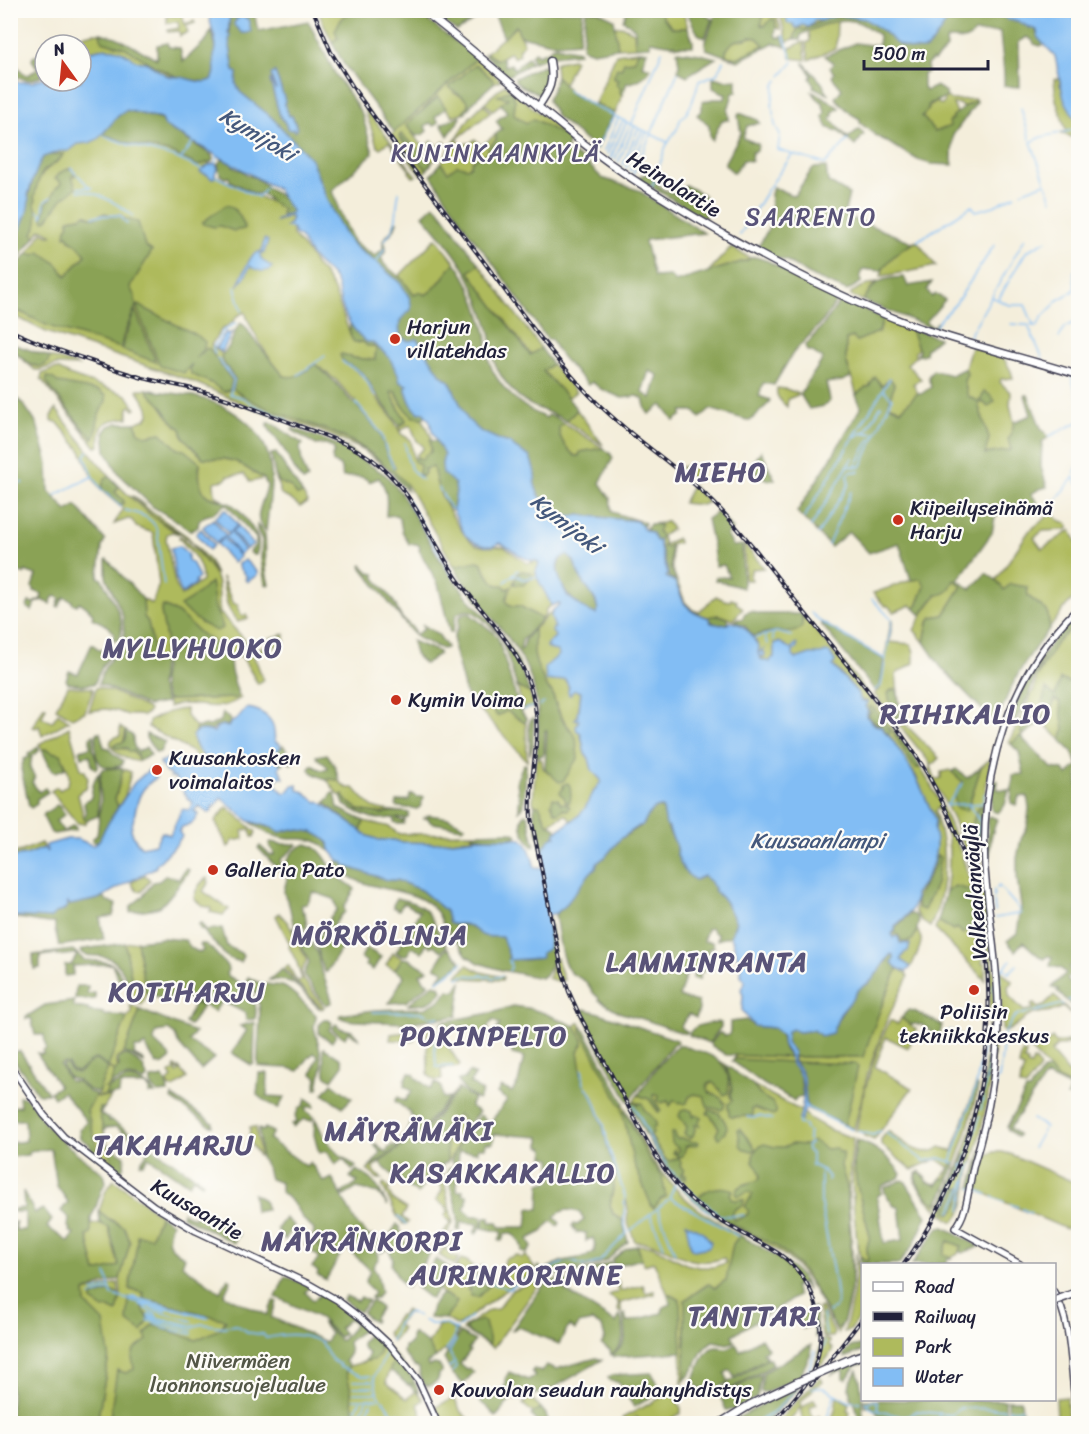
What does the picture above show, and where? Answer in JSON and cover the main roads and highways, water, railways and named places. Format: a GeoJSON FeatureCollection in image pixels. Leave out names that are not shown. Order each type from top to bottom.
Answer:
{"type":"FeatureCollection","features":[{"type":"Feature","properties":{"kind":"highway"},"geometry":{"type":"LineString","coordinates":[[1056,1299],[1078,1292]]}},
{"type":"Feature","properties":{"kind":"highway"},"geometry":{"type":"LineString","coordinates":[[719,1424],[750,1405],[861,1354]]}},
{"type":"Feature","properties":{"kind":"main road","name":"Heinolantie"},"geometry":{"type":"LineString","coordinates":[[422,10],[478,54],[586,146],[644,186],[739,243],[869,308],[911,324],[1078,375]]}},
{"type":"Feature","properties":{"kind":"main road"},"geometry":{"type":"LineString","coordinates":[[537,106],[551,85],[548,62]]}},
{"type":"Feature","properties":{"kind":"main road","name":"Valkealanväylä"},"geometry":{"type":"LineString","coordinates":[[1018,1263],[956,1227],[968,1196],[991,1096],[998,1030],[997,970],[985,863],[988,793],[999,744],[1020,686],[1042,649],[1078,608]]}},
{"type":"Feature","properties":{"kind":"main road","name":"Kuusaantie"},"geometry":{"type":"LineString","coordinates":[[10,1065],[49,1122],[64,1137],[154,1206],[185,1226],[309,1284],[340,1302],[362,1319],[390,1345],[415,1378],[437,1424]]}},
{"type":"Feature","properties":{"kind":"main road"},"geometry":{"type":"LineString","coordinates":[[1056,1296],[1066,1329],[1078,1419]]}},
{"type":"Feature","properties":{"kind":"main road"},"geometry":{"type":"LineString","coordinates":[[1056,1307],[1066,1341],[1071,1397],[1077,1424]]}},
{"type":"Feature","properties":{"kind":"water"},"geometry":{"type":"Polygon","coordinates":[[[1067,10],[1075,19],[1078,13],[1078,124],[1064,99],[1055,56],[1038,38],[1037,30],[1018,21],[1008,20],[996,11],[970,17],[952,16],[933,42],[922,50],[910,49],[897,44],[865,19],[838,15],[821,21],[814,20],[808,27],[803,25],[796,28],[793,24],[787,23],[783,11],[1067,10]]]}},
{"type":"Feature","properties":{"kind":"water"},"geometry":{"type":"Polygon","coordinates":[[[209,11],[230,11],[228,34],[230,35],[234,71],[237,73],[236,84],[240,92],[271,117],[311,159],[327,200],[345,235],[355,247],[402,285],[409,297],[411,310],[400,321],[400,336],[408,340],[417,339],[441,375],[450,382],[467,419],[480,431],[510,443],[530,457],[537,491],[546,503],[558,512],[572,516],[636,521],[643,529],[652,533],[656,541],[659,541],[668,574],[666,577],[675,582],[684,603],[693,612],[709,618],[711,623],[739,624],[759,647],[758,652],[764,649],[764,657],[758,653],[760,659],[770,662],[774,657],[774,643],[779,642],[791,649],[797,644],[793,651],[796,659],[810,654],[830,653],[835,661],[833,666],[857,692],[861,701],[868,702],[865,706],[868,712],[866,716],[875,725],[882,727],[917,780],[935,819],[936,851],[926,877],[915,894],[912,908],[895,926],[892,934],[893,938],[898,937],[900,943],[910,944],[901,960],[911,967],[906,972],[896,967],[892,962],[894,955],[891,954],[872,980],[858,990],[840,1014],[832,1033],[821,1036],[814,1030],[799,1032],[792,1029],[787,1031],[786,1043],[793,1052],[793,1062],[804,1079],[808,1108],[805,1109],[801,1121],[799,1120],[803,1103],[803,1085],[783,1045],[782,1036],[774,1028],[754,1026],[742,1011],[741,989],[745,982],[731,936],[736,922],[725,901],[715,891],[711,882],[704,876],[695,880],[685,872],[677,855],[677,847],[669,827],[666,825],[663,809],[660,807],[651,811],[643,825],[620,839],[597,863],[564,907],[556,913],[547,915],[548,949],[541,953],[541,958],[509,960],[502,937],[484,936],[467,925],[449,923],[446,911],[421,890],[397,880],[388,880],[345,866],[330,850],[329,843],[313,832],[293,829],[280,832],[272,827],[249,821],[221,798],[209,813],[198,806],[194,811],[198,813],[196,819],[182,827],[179,832],[182,836],[156,867],[98,899],[70,905],[67,901],[68,905],[63,911],[55,913],[51,918],[11,916],[11,857],[26,855],[44,848],[47,852],[46,845],[67,839],[78,839],[95,845],[134,783],[150,769],[156,778],[140,794],[131,829],[136,842],[142,847],[155,844],[162,832],[170,835],[182,809],[189,810],[193,803],[175,778],[166,773],[160,762],[172,757],[199,762],[203,756],[192,736],[204,730],[214,732],[222,725],[228,727],[246,708],[264,715],[273,726],[275,741],[280,744],[281,748],[278,749],[278,760],[284,778],[279,777],[274,783],[283,792],[286,793],[292,785],[297,785],[298,790],[305,792],[317,802],[319,801],[368,836],[379,840],[435,843],[479,838],[522,839],[529,849],[535,868],[543,868],[545,846],[556,836],[556,832],[583,811],[601,782],[592,770],[589,758],[585,754],[581,734],[576,727],[579,720],[575,719],[578,716],[581,692],[575,690],[569,695],[569,687],[565,679],[546,680],[545,667],[559,655],[557,651],[547,647],[547,644],[555,637],[552,632],[555,628],[551,617],[552,611],[560,604],[551,606],[537,577],[536,571],[539,564],[500,543],[485,546],[465,535],[453,511],[455,484],[443,473],[444,455],[432,431],[430,421],[423,412],[420,413],[412,405],[405,387],[407,385],[400,382],[389,357],[372,342],[367,342],[362,338],[350,323],[333,277],[315,260],[292,228],[285,227],[290,224],[292,217],[276,221],[292,212],[277,189],[165,126],[162,119],[127,110],[118,116],[98,139],[78,144],[69,151],[60,151],[43,157],[32,182],[28,195],[27,212],[20,230],[11,238],[11,82],[33,82],[33,93],[93,93],[93,50],[105,48],[122,52],[147,63],[168,76],[183,77],[199,82],[208,81],[214,76],[215,70],[216,47],[209,11]],[[567,555],[561,558],[558,562],[558,574],[568,597],[584,609],[596,614],[598,610],[596,601],[579,575],[574,561],[567,555]]]}},
{"type":"Feature","properties":{"kind":"water"},"geometry":{"type":"Polygon","coordinates":[[[241,16],[248,19],[251,31],[247,33],[242,33],[234,25],[236,17],[241,16]]]}},
{"type":"Feature","properties":{"kind":"water"},"geometry":{"type":"Polygon","coordinates":[[[275,72],[289,116],[292,116],[297,129],[295,131],[287,128],[280,116],[270,80],[276,89],[271,75],[275,72]]]}},
{"type":"Feature","properties":{"kind":"water"},"geometry":{"type":"Polygon","coordinates":[[[215,163],[218,168],[214,178],[200,172],[207,166],[215,163]]]}},
{"type":"Feature","properties":{"kind":"water"},"geometry":{"type":"Polygon","coordinates":[[[264,239],[268,241],[264,253],[260,253],[260,256],[272,267],[261,271],[250,266],[245,277],[237,286],[251,258],[255,253],[262,251],[264,239]]]}},
{"type":"Feature","properties":{"kind":"water"},"geometry":{"type":"Polygon","coordinates":[[[226,332],[229,334],[232,332],[222,352],[216,348],[226,332]]]}},
{"type":"Feature","properties":{"kind":"water"},"geometry":{"type":"Polygon","coordinates":[[[225,509],[238,525],[228,533],[215,518],[225,509]]]}},
{"type":"Feature","properties":{"kind":"water"},"geometry":{"type":"Polygon","coordinates":[[[213,519],[226,535],[216,543],[203,527],[213,519]]]}},
{"type":"Feature","properties":{"kind":"water"},"geometry":{"type":"Polygon","coordinates":[[[238,526],[253,544],[247,549],[233,533],[245,550],[239,555],[227,539],[225,540],[240,557],[233,563],[217,544],[238,526]]]}},
{"type":"Feature","properties":{"kind":"water"},"geometry":{"type":"Polygon","coordinates":[[[201,529],[214,545],[209,550],[196,534],[201,529]]]}},
{"type":"Feature","properties":{"kind":"water"},"geometry":{"type":"Polygon","coordinates":[[[179,546],[188,554],[188,560],[193,564],[199,578],[182,594],[176,579],[171,548],[179,546]]]}},
{"type":"Feature","properties":{"kind":"water"},"geometry":{"type":"Polygon","coordinates":[[[245,560],[257,572],[257,575],[247,582],[245,579],[247,577],[238,567],[238,564],[245,560]]]}},
{"type":"Feature","properties":{"kind":"water"},"geometry":{"type":"Polygon","coordinates":[[[686,1223],[703,1232],[711,1242],[709,1247],[694,1250],[691,1248],[686,1223]]]}},
{"type":"Feature","properties":{"kind":"waterway"},"geometry":{"type":"LineString","coordinates":[[784,36],[792,59]]}},
{"type":"Feature","properties":{"kind":"waterway"},"geometry":{"type":"LineString","coordinates":[[632,123],[662,51]]}},
{"type":"Feature","properties":{"kind":"waterway"},"geometry":{"type":"LineString","coordinates":[[656,176],[666,146],[692,103],[699,81],[717,74],[723,61]]}},
{"type":"Feature","properties":{"kind":"waterway"},"geometry":{"type":"LineString","coordinates":[[781,76],[793,62]]}},
{"type":"Feature","properties":{"kind":"waterway"},"geometry":{"type":"LineString","coordinates":[[651,134],[678,72]]}},
{"type":"Feature","properties":{"kind":"waterway"},"geometry":{"type":"LineString","coordinates":[[778,80],[772,105],[775,125],[780,134],[778,150],[825,164],[848,140]]}},
{"type":"Feature","properties":{"kind":"waterway"},"geometry":{"type":"LineString","coordinates":[[567,90],[649,133]]}},
{"type":"Feature","properties":{"kind":"waterway"},"geometry":{"type":"LineString","coordinates":[[1021,108],[1030,139]]}},
{"type":"Feature","properties":{"kind":"waterway"},"geometry":{"type":"LineString","coordinates":[[596,149],[614,116]]}},
{"type":"Feature","properties":{"kind":"waterway"},"geometry":{"type":"LineString","coordinates":[[604,151],[618,119]]}},
{"type":"Feature","properties":{"kind":"waterway"},"geometry":{"type":"LineString","coordinates":[[607,154],[622,122]]}},
{"type":"Feature","properties":{"kind":"waterway"},"geometry":{"type":"LineString","coordinates":[[610,159],[626,123]]}},
{"type":"Feature","properties":{"kind":"waterway"},"geometry":{"type":"LineString","coordinates":[[615,159],[630,125]]}},
{"type":"Feature","properties":{"kind":"waterway"},"geometry":{"type":"LineString","coordinates":[[618,163],[634,127]]}},
{"type":"Feature","properties":{"kind":"waterway"},"geometry":{"type":"LineString","coordinates":[[623,165],[638,129]]}},
{"type":"Feature","properties":{"kind":"waterway"},"geometry":{"type":"LineString","coordinates":[[1052,200],[1031,142],[1042,137],[1078,129]]}},
{"type":"Feature","properties":{"kind":"waterway"},"geometry":{"type":"LineString","coordinates":[[626,168],[642,131]]}},
{"type":"Feature","properties":{"kind":"waterway"},"geometry":{"type":"LineString","coordinates":[[630,171],[646,133]]}},
{"type":"Feature","properties":{"kind":"waterway"},"geometry":{"type":"LineString","coordinates":[[633,174],[651,134],[667,142]]}},
{"type":"Feature","properties":{"kind":"waterway"},"geometry":{"type":"LineString","coordinates":[[102,135],[174,157],[203,170]]}},
{"type":"Feature","properties":{"kind":"waterway"},"geometry":{"type":"LineString","coordinates":[[181,159],[193,142]]}},
{"type":"Feature","properties":{"kind":"waterway"},"geometry":{"type":"LineString","coordinates":[[215,163],[218,155]]}},
{"type":"Feature","properties":{"kind":"waterway"},"geometry":{"type":"LineString","coordinates":[[740,235],[792,155]]}},
{"type":"Feature","properties":{"kind":"waterway"},"geometry":{"type":"LineString","coordinates":[[71,168],[76,174]]}},
{"type":"Feature","properties":{"kind":"waterway"},"geometry":{"type":"LineString","coordinates":[[78,175],[90,188]]}},
{"type":"Feature","properties":{"kind":"waterway"},"geometry":{"type":"LineString","coordinates":[[215,176],[258,197],[267,187]]}},
{"type":"Feature","properties":{"kind":"waterway"},"geometry":{"type":"LineString","coordinates":[[652,187],[655,178]]}},
{"type":"Feature","properties":{"kind":"waterway"},"geometry":{"type":"LineString","coordinates":[[1021,192],[1045,183]]}},
{"type":"Feature","properties":{"kind":"waterway"},"geometry":{"type":"LineString","coordinates":[[78,188],[92,188]]}},
{"type":"Feature","properties":{"kind":"waterway"},"geometry":{"type":"LineString","coordinates":[[78,191],[99,195],[133,216]]}},
{"type":"Feature","properties":{"kind":"waterway"},"geometry":{"type":"LineString","coordinates":[[376,263],[385,248],[384,241],[395,223],[399,192]]}},
{"type":"Feature","properties":{"kind":"waterway"},"geometry":{"type":"LineString","coordinates":[[917,241],[972,206],[976,211],[994,206],[1015,195]]}},
{"type":"Feature","properties":{"kind":"waterway"},"geometry":{"type":"LineString","coordinates":[[42,217],[45,201],[51,197]]}},
{"type":"Feature","properties":{"kind":"waterway"},"geometry":{"type":"LineString","coordinates":[[38,211],[42,214]]}},
{"type":"Feature","properties":{"kind":"waterway"},"geometry":{"type":"LineString","coordinates":[[93,216],[120,215],[127,224]]}},
{"type":"Feature","properties":{"kind":"waterway"},"geometry":{"type":"LineString","coordinates":[[968,338],[1025,238]]}},
{"type":"Feature","properties":{"kind":"waterway"},"geometry":{"type":"LineString","coordinates":[[999,298],[1027,251],[1047,240]]}},
{"type":"Feature","properties":{"kind":"waterway"},"geometry":{"type":"LineString","coordinates":[[935,327],[956,303],[995,244]]}},
{"type":"Feature","properties":{"kind":"waterway"},"geometry":{"type":"LineString","coordinates":[[1055,303],[1075,288],[1074,272],[1078,266]]}},
{"type":"Feature","properties":{"kind":"waterway"},"geometry":{"type":"LineString","coordinates":[[235,287],[242,311]]}},
{"type":"Feature","properties":{"kind":"waterway"},"geometry":{"type":"LineString","coordinates":[[992,297],[1009,305],[1025,305],[1034,326]]}},
{"type":"Feature","properties":{"kind":"waterway"},"geometry":{"type":"LineString","coordinates":[[1011,324],[1037,326],[1054,305]]}},
{"type":"Feature","properties":{"kind":"waterway"},"geometry":{"type":"LineString","coordinates":[[1059,338],[1065,327],[1078,321]]}},
{"type":"Feature","properties":{"kind":"waterway"},"geometry":{"type":"LineString","coordinates":[[215,354],[213,348],[223,331],[236,323]]}},
{"type":"Feature","properties":{"kind":"waterway"},"geometry":{"type":"LineString","coordinates":[[1029,328],[1042,360]]}},
{"type":"Feature","properties":{"kind":"waterway"},"geometry":{"type":"LineString","coordinates":[[298,375],[325,356]]}},
{"type":"Feature","properties":{"kind":"waterway"},"geometry":{"type":"LineString","coordinates":[[217,358],[234,380],[230,394],[287,420]]}},
{"type":"Feature","properties":{"kind":"waterway"},"geometry":{"type":"LineString","coordinates":[[342,361],[361,374],[373,394],[376,395]]}},
{"type":"Feature","properties":{"kind":"waterway"},"geometry":{"type":"LineString","coordinates":[[1071,376],[1078,398]]}},
{"type":"Feature","properties":{"kind":"waterway"},"geometry":{"type":"LineString","coordinates":[[804,518],[890,378]]}},
{"type":"Feature","properties":{"kind":"waterway"},"geometry":{"type":"LineString","coordinates":[[811,527],[848,466],[861,467],[892,398],[883,390]]}},
{"type":"Feature","properties":{"kind":"waterway"},"geometry":{"type":"LineString","coordinates":[[356,403],[381,433],[394,467]]}},
{"type":"Feature","properties":{"kind":"waterway"},"geometry":{"type":"LineString","coordinates":[[865,433],[881,406]]}},
{"type":"Feature","properties":{"kind":"waterway"},"geometry":{"type":"LineString","coordinates":[[1050,436],[1078,422]]}},
{"type":"Feature","properties":{"kind":"waterway"},"geometry":{"type":"LineString","coordinates":[[854,437],[863,432],[875,434]]}},
{"type":"Feature","properties":{"kind":"waterway"},"geometry":{"type":"LineString","coordinates":[[856,466],[872,438]]}},
{"type":"Feature","properties":{"kind":"waterway"},"geometry":{"type":"LineString","coordinates":[[405,443],[408,461]]}},
{"type":"Feature","properties":{"kind":"waterway"},"geometry":{"type":"LineString","coordinates":[[88,451],[85,456],[93,476],[101,489],[121,507]]}},
{"type":"Feature","properties":{"kind":"waterway"},"geometry":{"type":"LineString","coordinates":[[848,465],[853,458]]}},
{"type":"Feature","properties":{"kind":"waterway"},"geometry":{"type":"LineString","coordinates":[[409,462],[411,469]]}},
{"type":"Feature","properties":{"kind":"waterway"},"geometry":{"type":"LineString","coordinates":[[1074,474],[1078,465]]}},
{"type":"Feature","properties":{"kind":"waterway"},"geometry":{"type":"LineString","coordinates":[[412,470],[422,480]]}},
{"type":"Feature","properties":{"kind":"waterway"},"geometry":{"type":"LineString","coordinates":[[818,534],[849,484],[847,476],[850,472],[859,471]]}},
{"type":"Feature","properties":{"kind":"waterway"},"geometry":{"type":"LineString","coordinates":[[54,496],[93,476]]}},
{"type":"Feature","properties":{"kind":"waterway"},"geometry":{"type":"LineString","coordinates":[[1074,477],[1078,485]]}},
{"type":"Feature","properties":{"kind":"waterway"},"geometry":{"type":"LineString","coordinates":[[1050,508],[1074,477]]}},
{"type":"Feature","properties":{"kind":"waterway"},"geometry":{"type":"LineString","coordinates":[[10,481],[23,483]]}},
{"type":"Feature","properties":{"kind":"waterway"},"geometry":{"type":"LineString","coordinates":[[439,488],[450,508],[453,509]]}},
{"type":"Feature","properties":{"kind":"waterway"},"geometry":{"type":"LineString","coordinates":[[828,545],[851,492]]}},
{"type":"Feature","properties":{"kind":"waterway"},"geometry":{"type":"LineString","coordinates":[[407,499],[453,576]]}},
{"type":"Feature","properties":{"kind":"waterway"},"geometry":{"type":"LineString","coordinates":[[125,510],[144,516],[155,525],[164,585]]}},
{"type":"Feature","properties":{"kind":"waterway"},"geometry":{"type":"LineString","coordinates":[[505,582],[518,570]]}},
{"type":"Feature","properties":{"kind":"waterway"},"geometry":{"type":"LineString","coordinates":[[513,574],[523,579],[537,577]]}},
{"type":"Feature","properties":{"kind":"waterway"},"geometry":{"type":"LineString","coordinates":[[872,599],[892,620],[881,686],[875,690]]}},
{"type":"Feature","properties":{"kind":"waterway"},"geometry":{"type":"LineString","coordinates":[[811,613],[821,622],[885,659]]}},
{"type":"Feature","properties":{"kind":"waterway"},"geometry":{"type":"LineString","coordinates":[[754,638],[776,632],[792,636]]}},
{"type":"Feature","properties":{"kind":"waterway"},"geometry":{"type":"LineString","coordinates":[[773,633],[773,640]]}},
{"type":"Feature","properties":{"kind":"waterway"},"geometry":{"type":"LineString","coordinates":[[765,636],[767,644]]}},
{"type":"Feature","properties":{"kind":"waterway"},"geometry":{"type":"LineString","coordinates":[[540,706],[544,703]]}},
{"type":"Feature","properties":{"kind":"waterway"},"geometry":{"type":"LineString","coordinates":[[524,710],[534,706]]}},
{"type":"Feature","properties":{"kind":"waterway"},"geometry":{"type":"LineString","coordinates":[[946,806],[963,783]]}},
{"type":"Feature","properties":{"kind":"waterway"},"geometry":{"type":"LineString","coordinates":[[946,806],[983,803],[985,793]]}},
{"type":"Feature","properties":{"kind":"waterway"},"geometry":{"type":"LineString","coordinates":[[969,805],[981,823],[973,843]]}},
{"type":"Feature","properties":{"kind":"waterway"},"geometry":{"type":"LineString","coordinates":[[997,888],[999,886],[1020,910]]}},
{"type":"Feature","properties":{"kind":"waterway"},"geometry":{"type":"LineString","coordinates":[[994,890],[994,898]]}},
{"type":"Feature","properties":{"kind":"waterway"},"geometry":{"type":"LineString","coordinates":[[994,901],[995,912]]}},
{"type":"Feature","properties":{"kind":"waterway"},"geometry":{"type":"LineString","coordinates":[[996,918],[1022,913]]}},
{"type":"Feature","properties":{"kind":"waterway"},"geometry":{"type":"LineString","coordinates":[[509,960],[511,967],[509,971]]}},
{"type":"Feature","properties":{"kind":"waterway"},"geometry":{"type":"LineString","coordinates":[[1000,971],[1011,960]]}},
{"type":"Feature","properties":{"kind":"waterway"},"geometry":{"type":"LineString","coordinates":[[437,981],[463,962]]}},
{"type":"Feature","properties":{"kind":"waterway"},"geometry":{"type":"LineString","coordinates":[[1004,968],[1009,973],[1017,965]]}},
{"type":"Feature","properties":{"kind":"waterway"},"geometry":{"type":"LineString","coordinates":[[999,972],[1000,982]]}},
{"type":"Feature","properties":{"kind":"waterway"},"geometry":{"type":"LineString","coordinates":[[458,978],[467,975],[492,978],[502,976]]}},
{"type":"Feature","properties":{"kind":"waterway"},"geometry":{"type":"LineString","coordinates":[[994,984],[995,1001]]}},
{"type":"Feature","properties":{"kind":"waterway"},"geometry":{"type":"LineString","coordinates":[[1068,1000],[1078,1002]]}},
{"type":"Feature","properties":{"kind":"waterway"},"geometry":{"type":"LineString","coordinates":[[1021,1014],[1063,1004]]}},
{"type":"Feature","properties":{"kind":"waterway"},"geometry":{"type":"LineString","coordinates":[[373,1012],[421,1012],[433,1018],[439,1017]]}},
{"type":"Feature","properties":{"kind":"waterway"},"geometry":{"type":"LineString","coordinates":[[1005,1032],[1014,1017],[1019,1014]]}},
{"type":"Feature","properties":{"kind":"waterway"},"geometry":{"type":"LineString","coordinates":[[435,1028],[436,1067],[453,1066]]}},
{"type":"Feature","properties":{"kind":"waterway"},"geometry":{"type":"LineString","coordinates":[[949,1030],[983,1048],[976,1086],[951,1162]]}},
{"type":"Feature","properties":{"kind":"waterway"},"geometry":{"type":"LineString","coordinates":[[1001,1062],[1004,1034]]}},
{"type":"Feature","properties":{"kind":"waterway"},"geometry":{"type":"LineString","coordinates":[[981,1110],[990,1039]]}},
{"type":"Feature","properties":{"kind":"waterway"},"geometry":{"type":"LineString","coordinates":[[996,1087],[1001,1063]]}},
{"type":"Feature","properties":{"kind":"waterway"},"geometry":{"type":"LineString","coordinates":[[541,1273],[563,1263],[573,1262],[585,1266],[599,1262],[627,1233],[624,1221],[625,1196],[608,1146],[604,1125],[592,1094],[584,1084],[582,1069]]}},
{"type":"Feature","properties":{"kind":"waterway"},"geometry":{"type":"LineString","coordinates":[[633,1105],[652,1142],[672,1171],[687,1188],[717,1214]]}},
{"type":"Feature","properties":{"kind":"waterway"},"geometry":{"type":"LineString","coordinates":[[806,1107],[840,1124]]}},
{"type":"Feature","properties":{"kind":"waterway"},"geometry":{"type":"LineString","coordinates":[[947,1203],[964,1167],[980,1115]]}},
{"type":"Feature","properties":{"kind":"waterway"},"geometry":{"type":"LineString","coordinates":[[747,1117],[758,1116],[772,1119]]}},
{"type":"Feature","properties":{"kind":"waterway"},"geometry":{"type":"LineString","coordinates":[[1032,1119],[1045,1127],[1033,1148]]}},
{"type":"Feature","properties":{"kind":"waterway"},"geometry":{"type":"LineString","coordinates":[[799,1121],[799,1124],[805,1125],[809,1132],[810,1144],[807,1149],[812,1154],[812,1165],[824,1171],[829,1177],[828,1180]]}},
{"type":"Feature","properties":{"kind":"waterway"},"geometry":{"type":"LineString","coordinates":[[842,1125],[853,1130]]}},
{"type":"Feature","properties":{"kind":"waterway"},"geometry":{"type":"LineString","coordinates":[[857,1131],[873,1135],[881,1131]]}},
{"type":"Feature","properties":{"kind":"waterway"},"geometry":{"type":"LineString","coordinates":[[886,1133],[924,1161],[940,1158],[955,1163]]}},
{"type":"Feature","properties":{"kind":"waterway"},"geometry":{"type":"LineString","coordinates":[[951,1212],[972,1163]]}},
{"type":"Feature","properties":{"kind":"waterway"},"geometry":{"type":"LineString","coordinates":[[961,1165],[968,1168]]}},
{"type":"Feature","properties":{"kind":"waterway"},"geometry":{"type":"LineString","coordinates":[[821,1170],[821,1205],[837,1302],[835,1308],[829,1312]]}},
{"type":"Feature","properties":{"kind":"waterway"},"geometry":{"type":"LineString","coordinates":[[961,1210],[967,1178]]}},
{"type":"Feature","properties":{"kind":"waterway"},"geometry":{"type":"LineString","coordinates":[[679,1181],[677,1183],[710,1212],[722,1216],[744,1215]]}},
{"type":"Feature","properties":{"kind":"waterway"},"geometry":{"type":"LineString","coordinates":[[630,1231],[669,1199],[675,1185]]}},
{"type":"Feature","properties":{"kind":"waterway"},"geometry":{"type":"LineString","coordinates":[[971,1188],[987,1194]]}},
{"type":"Feature","properties":{"kind":"waterway"},"geometry":{"type":"LineString","coordinates":[[993,1197],[1004,1202]]}},
{"type":"Feature","properties":{"kind":"waterway"},"geometry":{"type":"LineString","coordinates":[[670,1198],[738,1236]]}},
{"type":"Feature","properties":{"kind":"waterway"},"geometry":{"type":"LineString","coordinates":[[1010,1204],[1018,1207]]}},
{"type":"Feature","properties":{"kind":"waterway"},"geometry":{"type":"LineString","coordinates":[[658,1209],[675,1253]]}},
{"type":"Feature","properties":{"kind":"waterway"},"geometry":{"type":"LineString","coordinates":[[1022,1209],[1031,1213]]}},
{"type":"Feature","properties":{"kind":"waterway"},"geometry":{"type":"LineString","coordinates":[[650,1214],[664,1247]]}},
{"type":"Feature","properties":{"kind":"waterway"},"geometry":{"type":"LineString","coordinates":[[398,1217],[406,1224]]}},
{"type":"Feature","properties":{"kind":"waterway"},"geometry":{"type":"LineString","coordinates":[[106,1273],[112,1295],[141,1303],[156,1317],[195,1326],[202,1324],[224,1327],[235,1325],[248,1333],[263,1334],[266,1338],[300,1335],[322,1342],[328,1355],[340,1367],[362,1376],[371,1376]]}},
{"type":"Feature","properties":{"kind":"waterway"},"geometry":{"type":"LineString","coordinates":[[503,1287],[509,1289],[538,1275]]}},
{"type":"Feature","properties":{"kind":"waterway"},"geometry":{"type":"LineString","coordinates":[[475,1278],[501,1286]]}},
{"type":"Feature","properties":{"kind":"waterway"},"geometry":{"type":"LineString","coordinates":[[93,1292],[109,1287]]}},
{"type":"Feature","properties":{"kind":"waterway"},"geometry":{"type":"LineString","coordinates":[[90,1296],[110,1290]]}},
{"type":"Feature","properties":{"kind":"waterway"},"geometry":{"type":"LineString","coordinates":[[132,1297],[209,1317]]}},
{"type":"Feature","properties":{"kind":"waterway"},"geometry":{"type":"LineString","coordinates":[[130,1298],[207,1318]]}},
{"type":"Feature","properties":{"kind":"waterway"},"geometry":{"type":"LineString","coordinates":[[141,1304],[166,1310]]}},
{"type":"Feature","properties":{"kind":"waterway"},"geometry":{"type":"LineString","coordinates":[[153,1310],[192,1321]]}},
{"type":"Feature","properties":{"kind":"waterway"},"geometry":{"type":"LineString","coordinates":[[391,1341],[398,1324],[406,1314],[410,1312],[418,1317]]}},
{"type":"Feature","properties":{"kind":"waterway"},"geometry":{"type":"LineString","coordinates":[[149,1314],[156,1317]]}},
{"type":"Feature","properties":{"kind":"waterway"},"geometry":{"type":"LineString","coordinates":[[823,1314],[826,1335]]}},
{"type":"Feature","properties":{"kind":"waterway"},"geometry":{"type":"LineString","coordinates":[[148,1316],[164,1322]]}},
{"type":"Feature","properties":{"kind":"waterway"},"geometry":{"type":"LineString","coordinates":[[459,1327],[472,1316]]}},
{"type":"Feature","properties":{"kind":"waterway"},"geometry":{"type":"LineString","coordinates":[[149,1318],[164,1324]]}},
{"type":"Feature","properties":{"kind":"waterway"},"geometry":{"type":"LineString","coordinates":[[148,1320],[163,1326]]}},
{"type":"Feature","properties":{"kind":"waterway"},"geometry":{"type":"LineString","coordinates":[[423,1320],[431,1324],[445,1324],[457,1330]]}},
{"type":"Feature","properties":{"kind":"waterway"},"geometry":{"type":"LineString","coordinates":[[164,1321],[194,1328]]}},
{"type":"Feature","properties":{"kind":"waterway"},"geometry":{"type":"LineString","coordinates":[[164,1324],[192,1331]]}},
{"type":"Feature","properties":{"kind":"waterway"},"geometry":{"type":"LineString","coordinates":[[163,1328],[192,1334]]}},
{"type":"Feature","properties":{"kind":"waterway"},"geometry":{"type":"LineString","coordinates":[[446,1351],[454,1338],[455,1330]]}},
{"type":"Feature","properties":{"kind":"waterway"},"geometry":{"type":"LineString","coordinates":[[452,1372],[456,1365],[449,1352],[456,1340]]}},
{"type":"Feature","properties":{"kind":"waterway"},"geometry":{"type":"LineString","coordinates":[[823,1349],[825,1342]]}},
{"type":"Feature","properties":{"kind":"waterway"},"geometry":{"type":"LineString","coordinates":[[381,1399],[374,1377],[383,1361],[387,1347]]}},
{"type":"Feature","properties":{"kind":"waterway"},"geometry":{"type":"LineString","coordinates":[[807,1374],[815,1351]]}},
{"type":"Feature","properties":{"kind":"waterway"},"geometry":{"type":"LineString","coordinates":[[449,1368],[455,1362]]}},
{"type":"Feature","properties":{"kind":"waterway"},"geometry":{"type":"LineString","coordinates":[[353,1381],[372,1381]]}},
{"type":"Feature","properties":{"kind":"waterway"},"geometry":{"type":"LineString","coordinates":[[353,1387],[373,1387]]}},
{"type":"Feature","properties":{"kind":"waterway"},"geometry":{"type":"LineString","coordinates":[[753,1424],[772,1414],[798,1388]]}},
{"type":"Feature","properties":{"kind":"waterway"},"geometry":{"type":"LineString","coordinates":[[812,1388],[823,1388],[830,1391]]}},
{"type":"Feature","properties":{"kind":"waterway"},"geometry":{"type":"LineString","coordinates":[[831,1392],[850,1402]]}},
{"type":"Feature","properties":{"kind":"waterway"},"geometry":{"type":"LineString","coordinates":[[353,1393],[375,1393]]}},
{"type":"Feature","properties":{"kind":"waterway"},"geometry":{"type":"LineString","coordinates":[[825,1424],[835,1394]]}},
{"type":"Feature","properties":{"kind":"waterway"},"geometry":{"type":"LineString","coordinates":[[354,1399],[378,1399]]}},
{"type":"Feature","properties":{"kind":"waterway"},"geometry":{"type":"LineString","coordinates":[[383,1400],[401,1424]]}},
{"type":"Feature","properties":{"kind":"waterway"},"geometry":{"type":"LineString","coordinates":[[356,1409],[360,1401]]}},
{"type":"Feature","properties":{"kind":"waterway"},"geometry":{"type":"LineString","coordinates":[[359,1416],[366,1401]]}},
{"type":"Feature","properties":{"kind":"waterway"},"geometry":{"type":"LineString","coordinates":[[362,1424],[372,1401]]}},
{"type":"Feature","properties":{"kind":"waterway"},"geometry":{"type":"LineString","coordinates":[[865,1402],[877,1401],[878,1409]]}},
{"type":"Feature","properties":{"kind":"waterway"},"geometry":{"type":"LineString","coordinates":[[852,1402],[860,1402]]}},
{"type":"Feature","properties":{"kind":"waterway"},"geometry":{"type":"LineString","coordinates":[[866,1403],[875,1410],[903,1417],[917,1411],[951,1415],[960,1408],[1005,1409]]}},
{"type":"Feature","properties":{"kind":"waterway"},"geometry":{"type":"LineString","coordinates":[[1022,1409],[1009,1409],[1011,1418],[1022,1424]]}},
{"type":"Feature","properties":{"kind":"waterway"},"geometry":{"type":"LineString","coordinates":[[398,1413],[416,1424]]}},
{"type":"Feature","properties":{"kind":"waterway"},"geometry":{"type":"LineString","coordinates":[[939,1413],[939,1424]]}},
{"type":"Feature","properties":{"kind":"waterway"},"geometry":{"type":"LineString","coordinates":[[910,1416],[918,1424]]}},
{"type":"Feature","properties":{"kind":"railway"},"geometry":{"type":"LineString","coordinates":[[313,10],[331,52],[356,92],[542,340],[586,392],[625,428],[684,475],[727,516],[902,735],[928,775],[956,834],[976,896],[986,960],[988,1024],[980,1087],[964,1149],[938,1208],[905,1263]]}},
{"type":"Feature","properties":{"kind":"railway"},"geometry":{"type":"LineString","coordinates":[[10,330],[46,346],[143,378],[227,399],[332,438],[379,465],[409,498],[449,567],[515,653],[530,687],[536,720],[531,818],[562,970],[580,1016],[649,1144],[677,1185],[713,1216],[782,1256],[795,1268],[813,1296],[820,1329],[820,1346],[816,1363],[805,1385],[771,1424]]}},
{"type":"Feature","properties":{"kind":"railway"},"geometry":{"type":"LineString","coordinates":[[811,1385],[861,1320]]}},
{"type":"Feature","properties":{"kind":"place","name":"Harjun villatehdas"},"geometry":{"type":"Point","coordinates":[395,339]}},
{"type":"Feature","properties":{"kind":"place","name":"Kiipeilyseinämä Harju"},"geometry":{"type":"Point","coordinates":[898,520]}},
{"type":"Feature","properties":{"kind":"place","name":"Kymin Voima"},"geometry":{"type":"Point","coordinates":[396,700]}},
{"type":"Feature","properties":{"kind":"place","name":"Kuusankosken voimalaitos"},"geometry":{"type":"Point","coordinates":[157,770]}},
{"type":"Feature","properties":{"kind":"place","name":"Galleria Pato"},"geometry":{"type":"Point","coordinates":[213,870]}},
{"type":"Feature","properties":{"kind":"place","name":"Poliisin tekniikkakeskus"},"geometry":{"type":"Point","coordinates":[974,990]}},
{"type":"Feature","properties":{"kind":"place","name":"Kouvolan seudun rauhanyhdistys"},"geometry":{"type":"Point","coordinates":[439,1390]}},
{"type":"Feature","properties":{"kind":"district","name":"KUNINKAANKYLÄ"},"geometry":{"type":"Point","coordinates":[496,153]}},
{"type":"Feature","properties":{"kind":"district","name":"SAARENTO"},"geometry":{"type":"Point","coordinates":[811,217]}},
{"type":"Feature","properties":{"kind":"district","name":"MIEHO"},"geometry":{"type":"Point","coordinates":[721,472]}},
{"type":"Feature","properties":{"kind":"district","name":"MYLLYHUOKO"},"geometry":{"type":"Point","coordinates":[193,648]}},
{"type":"Feature","properties":{"kind":"district","name":"RIIHIKALLIO"},"geometry":{"type":"Point","coordinates":[966,714]}},
{"type":"Feature","properties":{"kind":"district","name":"MÖRKÖLINJA"},"geometry":{"type":"Point","coordinates":[380,935]}},
{"type":"Feature","properties":{"kind":"district","name":"LAMMINRANTA"},"geometry":{"type":"Point","coordinates":[707,962]}},
{"type":"Feature","properties":{"kind":"district","name":"KOTIHARJU"},"geometry":{"type":"Point","coordinates":[187,992]}},
{"type":"Feature","properties":{"kind":"district","name":"POKINPELTO"},"geometry":{"type":"Point","coordinates":[484,1036]}},
{"type":"Feature","properties":{"kind":"district","name":"MÄYRÄMÄKI"},"geometry":{"type":"Point","coordinates":[409,1131]}},
{"type":"Feature","properties":{"kind":"district","name":"TAKAHARJU"},"geometry":{"type":"Point","coordinates":[174,1145]}},
{"type":"Feature","properties":{"kind":"district","name":"KASAKKAKALLIO"},"geometry":{"type":"Point","coordinates":[503,1173]}},
{"type":"Feature","properties":{"kind":"district","name":"MÄYRÄNKORPI"},"geometry":{"type":"Point","coordinates":[362,1241]}},
{"type":"Feature","properties":{"kind":"district","name":"AURINKORINNE"},"geometry":{"type":"Point","coordinates":[516,1275]}},
{"type":"Feature","properties":{"kind":"district","name":"TANTTARI"},"geometry":{"type":"Point","coordinates":[754,1316]}},
{"type":"Feature","properties":{"kind":"water label","name":"Kymijoki"},"geometry":{"type":"Point","coordinates":[258,134]}},
{"type":"Feature","properties":{"kind":"water label","name":"Kymijoki"},"geometry":{"type":"Point","coordinates":[567,523]}},
{"type":"Feature","properties":{"kind":"water label","name":"Kuusaanlampi"},"geometry":{"type":"Point","coordinates":[817,840]}},
{"type":"Feature","properties":{"kind":"park label","name":"Niivermäen luonnonsuojelualue"},"geometry":{"type":"Point","coordinates":[238,1373]}}]}
